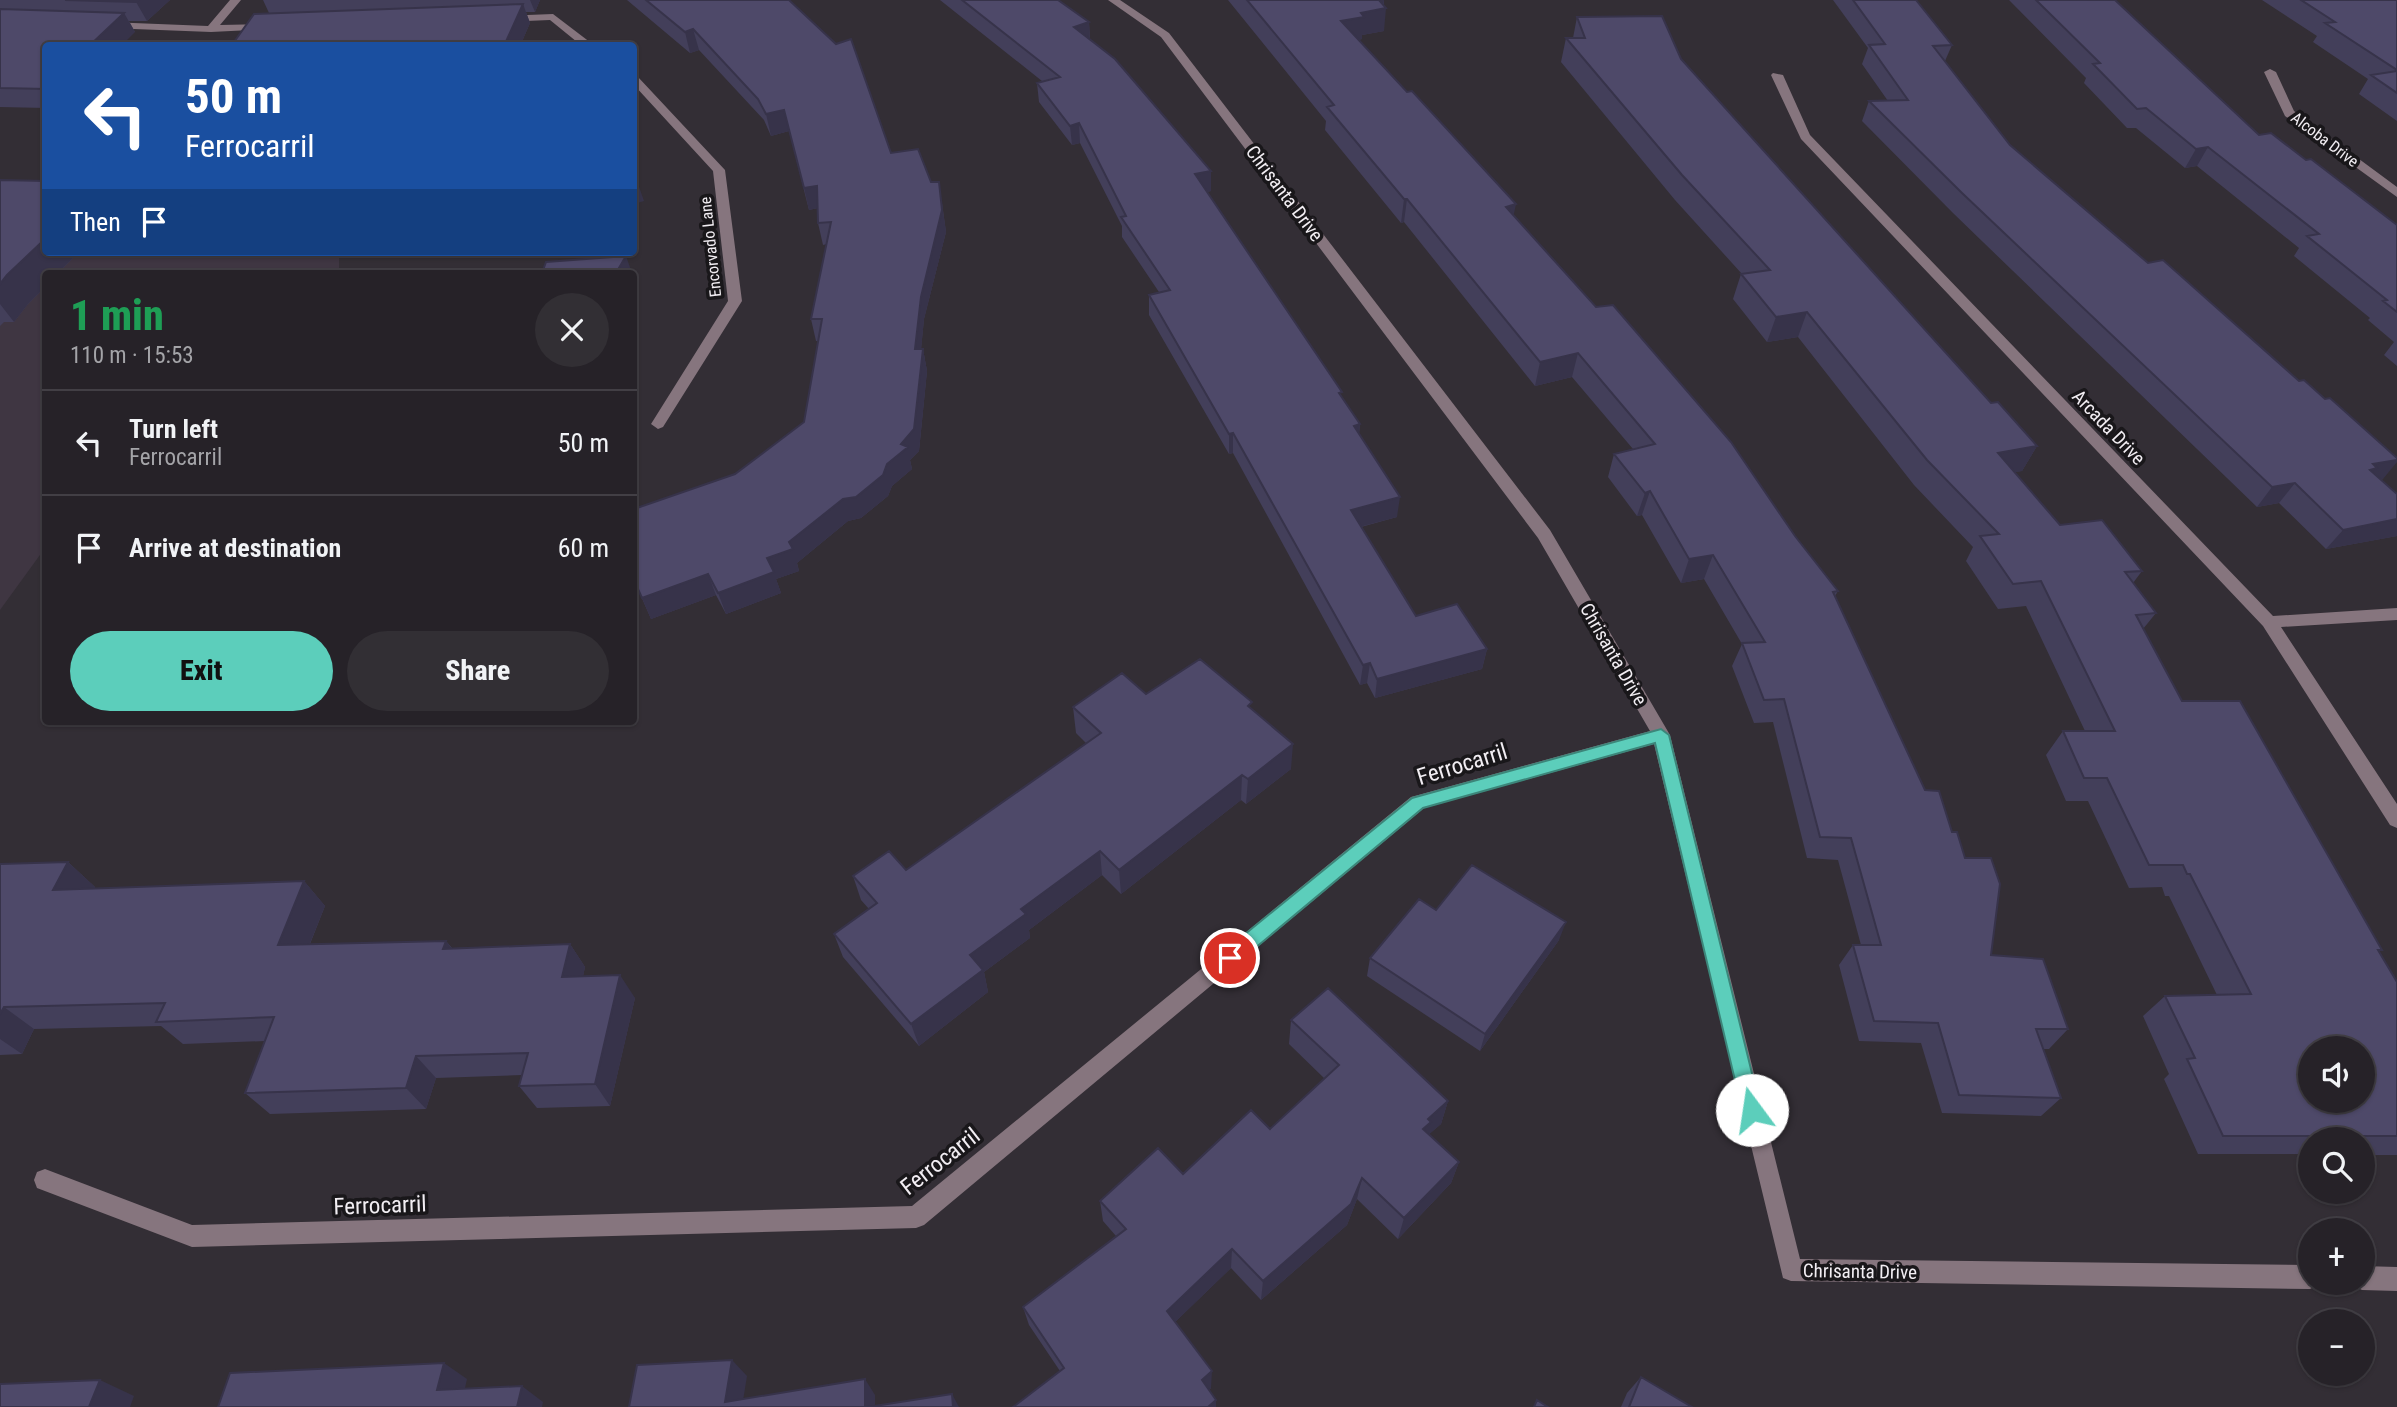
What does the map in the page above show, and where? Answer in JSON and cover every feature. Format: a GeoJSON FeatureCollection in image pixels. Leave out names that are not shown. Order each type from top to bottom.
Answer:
{"type":"FeatureCollection","features":[{"type":"Feature","properties":{"kind":"street"},"geometry":{"type":"LineString","coordinates":[[211,29],[236,0]]}},
{"type":"Feature","properties":{"kind":"street","name":"Chrisanta Drive"},"geometry":{"type":"LineString","coordinates":[[1113,0],[1165,35],[1544,534],[1661,735],[1791,1270],[2298,1278]]}},
{"type":"Feature","properties":{"kind":"street"},"geometry":{"type":"LineString","coordinates":[[485,19],[553,17],[585,42]]}},
{"type":"Feature","properties":{"kind":"street"},"geometry":{"type":"LineString","coordinates":[[92,25],[211,29],[280,26]]}},
{"type":"Feature","properties":{"kind":"street","name":"Alcoba Drive"},"geometry":{"type":"LineString","coordinates":[[2270,72],[2289,113],[2397,193]]}},
{"type":"Feature","properties":{"kind":"street","name":"Arcada Drive"},"geometry":{"type":"LineString","coordinates":[[1777,75],[1805,136],[2269,622],[2397,820]]}},
{"type":"Feature","properties":{"kind":"street","name":"Encorvado Lane"},"geometry":{"type":"LineString","coordinates":[[637,82],[719,170],[735,301],[658,424]]}},
{"type":"Feature","properties":{"kind":"street"},"geometry":{"type":"LineString","coordinates":[[2269,622],[2397,614]]}},
{"type":"Feature","properties":{"kind":"street","name":"Ferrocarril"},"geometry":{"type":"LineString","coordinates":[[45,1180],[192,1236],[916,1217],[1418,802],[1661,735]]}},
{"type":"Feature","properties":{"kind":"street"},"geometry":{"type":"LineString","coordinates":[[2375,1278],[2397,1279]]}},
{"type":"Feature","properties":{"kind":"shaded area"},"geometry":{"type":"Polygon","coordinates":[[[0,204],[42,248],[42,256],[339,256],[339,270],[42,270],[42,552],[0,610],[0,204]]]}},
{"type":"Feature","properties":{"kind":"building"},"geometry":{"type":"Polygon","coordinates":[[[65,0],[139,0],[136,2],[65,0]]]}},
{"type":"Feature","properties":{"kind":"building"},"geometry":{"type":"Polygon","coordinates":[[[646,0],[789,0],[836,44],[851,39],[891,153],[918,149],[931,182],[939,182],[942,210],[921,297],[915,349],[923,349],[914,429],[901,444],[908,447],[887,464],[883,475],[856,497],[843,499],[789,542],[793,549],[767,558],[774,572],[718,593],[708,574],[642,598],[637,587],[637,508],[735,474],[804,422],[822,319],[811,319],[831,222],[818,223],[817,186],[804,188],[784,110],[766,114],[758,99],[693,29],[685,32],[646,0]]]}},
{"type":"Feature","properties":{"kind":"building"},"geometry":{"type":"Polygon","coordinates":[[[962,0],[1058,0],[1089,22],[1074,27],[1115,59],[1211,171],[1195,174],[1342,392],[1339,393],[1360,424],[1354,426],[1400,497],[1351,510],[1416,616],[1457,604],[1487,649],[1377,679],[1370,663],[1363,665],[1233,433],[1229,434],[1149,295],[1170,290],[1121,217],[1126,216],[1079,123],[1070,126],[1037,83],[1060,77],[962,0]]]}},
{"type":"Feature","properties":{"kind":"building"},"geometry":{"type":"Polygon","coordinates":[[[1247,0],[1379,0],[1386,8],[1361,13],[1364,17],[1341,21],[1407,92],[1412,91],[1516,204],[1506,207],[1596,307],[1613,305],[1731,442],[1795,536],[1838,591],[1833,592],[1925,790],[1939,791],[1952,832],[1957,832],[1965,858],[1991,858],[2000,884],[1991,955],[2043,959],[2068,1029],[2036,1029],[2061,1098],[1959,1095],[1938,1023],[1874,1021],[1853,945],[1881,945],[1851,838],[1820,837],[1784,699],[1764,700],[1742,643],[1765,642],[1713,555],[1689,559],[1650,491],[1645,493],[1614,454],[1655,444],[1578,353],[1540,362],[1407,199],[1404,199],[1327,107],[1334,105],[1247,0]]]}},
{"type":"Feature","properties":{"kind":"building"},"geometry":{"type":"Polygon","coordinates":[[[1853,0],[1916,0],[1952,45],[1933,46],[2010,145],[2148,263],[2163,260],[2299,381],[2304,380],[2325,399],[2330,398],[2397,458],[2373,464],[2377,468],[2370,470],[2397,494],[2397,519],[2343,530],[2295,483],[2272,487],[1962,193],[1869,101],[1908,100],[1869,45],[1885,44],[1853,0]]]}},
{"type":"Feature","properties":{"kind":"building"},"geometry":{"type":"Polygon","coordinates":[[[2036,0],[2115,0],[2259,135],[2271,133],[2306,160],[2311,159],[2397,225],[2397,312],[2383,301],[2387,300],[2307,236],[2319,234],[2208,147],[2196,149],[2146,108],[2137,109],[2093,64],[2100,63],[2036,0]]]}},
{"type":"Feature","properties":{"kind":"building"},"geometry":{"type":"Polygon","coordinates":[[[2301,0],[2397,0],[2397,70],[2325,23],[2335,22],[2301,0]]]}},
{"type":"Feature","properties":{"kind":"building"},"geometry":{"type":"Polygon","coordinates":[[[523,4],[506,42],[234,42],[254,14],[523,4]]]}},
{"type":"Feature","properties":{"kind":"building"},"geometry":{"type":"Polygon","coordinates":[[[0,9],[124,13],[93,42],[42,42],[42,89],[0,88],[0,9]]]}},
{"type":"Feature","properties":{"kind":"building"},"geometry":{"type":"Polygon","coordinates":[[[1662,16],[1681,59],[1991,403],[1998,402],[2037,446],[1998,453],[2060,525],[2102,520],[2142,571],[2125,572],[2156,613],[2136,615],[2182,701],[2240,701],[2382,950],[2378,950],[2397,982],[2397,1136],[2375,1136],[2375,1127],[2298,1127],[2298,1136],[2223,1136],[2187,1059],[2195,1058],[2165,996],[2251,994],[2190,874],[2187,874],[2183,865],[2149,865],[2107,778],[2084,778],[2063,731],[2115,731],[2041,581],[2013,584],[1980,536],[1999,534],[1927,460],[1807,312],[1776,317],[1741,274],[1770,270],[1682,175],[1566,38],[1585,38],[1577,17],[1662,16]]]}},
{"type":"Feature","properties":{"kind":"building"},"geometry":{"type":"Polygon","coordinates":[[[2397,71],[2397,93],[2371,75],[2397,71]]]}},
{"type":"Feature","properties":{"kind":"building"},"geometry":{"type":"Polygon","coordinates":[[[0,180],[42,181],[42,242],[0,284],[0,180]]]}},
{"type":"Feature","properties":{"kind":"building"},"geometry":{"type":"Polygon","coordinates":[[[626,256],[618,270],[543,270],[546,262],[626,256]]]}},
{"type":"Feature","properties":{"kind":"building"},"geometry":{"type":"Polygon","coordinates":[[[1200,659],[1252,702],[1248,706],[1293,744],[1248,779],[1242,775],[1119,870],[1100,851],[1021,909],[1026,914],[970,955],[983,970],[911,1024],[834,934],[877,903],[853,876],[889,851],[906,870],[1101,733],[1073,707],[1122,673],[1146,694],[1200,659]]]}},
{"type":"Feature","properties":{"kind":"building"},"geometry":{"type":"Polygon","coordinates":[[[68,862],[53,890],[304,881],[278,945],[446,941],[443,949],[570,944],[562,977],[620,975],[595,1084],[519,1086],[528,1053],[416,1056],[406,1088],[245,1093],[274,1017],[156,1022],[165,1003],[4,1007],[0,1014],[0,864],[68,862]]]}},
{"type":"Feature","properties":{"kind":"building"},"geometry":{"type":"Polygon","coordinates":[[[1472,865],[1566,922],[1485,1034],[1370,958],[1419,899],[1436,910],[1472,865]]]}},
{"type":"Feature","properties":{"kind":"building"},"geometry":{"type":"Polygon","coordinates":[[[1328,988],[1448,1101],[1428,1119],[1431,1122],[1423,1129],[1459,1162],[1404,1218],[1362,1178],[1351,1204],[1263,1281],[1232,1249],[1167,1311],[1212,1371],[1202,1380],[1216,1400],[1208,1407],[1013,1407],[1064,1368],[1023,1307],[1126,1229],[1100,1201],[1158,1148],[1183,1174],[1251,1110],[1270,1129],[1339,1065],[1291,1020],[1328,988]]]}},
{"type":"Feature","properties":{"kind":"building"},"geometry":{"type":"Polygon","coordinates":[[[732,1360],[725,1402],[865,1379],[865,1407],[629,1407],[637,1365],[732,1360]]]}},
{"type":"Feature","properties":{"kind":"building"},"geometry":{"type":"Polygon","coordinates":[[[444,1363],[437,1390],[522,1386],[517,1407],[218,1407],[230,1373],[444,1363]]]}},
{"type":"Feature","properties":{"kind":"building"},"geometry":{"type":"Polygon","coordinates":[[[1641,1377],[1692,1407],[1629,1407],[1641,1377]]]}},
{"type":"Feature","properties":{"kind":"building"},"geometry":{"type":"Polygon","coordinates":[[[100,1380],[89,1407],[0,1407],[0,1384],[100,1380]]]}},
{"type":"Feature","properties":{"kind":"building"},"geometry":{"type":"Polygon","coordinates":[[[952,1394],[953,1407],[868,1407],[952,1394]]]}},
{"type":"Feature","properties":{"kind":"building"},"geometry":{"type":"Polygon","coordinates":[[[1537,1400],[1548,1407],[1534,1407],[1537,1400]]]}},
{"type":"Feature","properties":{"kind":"route"},"geometry":{"type":"LineString","coordinates":[[1230,958],[1418,802],[1661,735],[1752,1110]]}}]}
